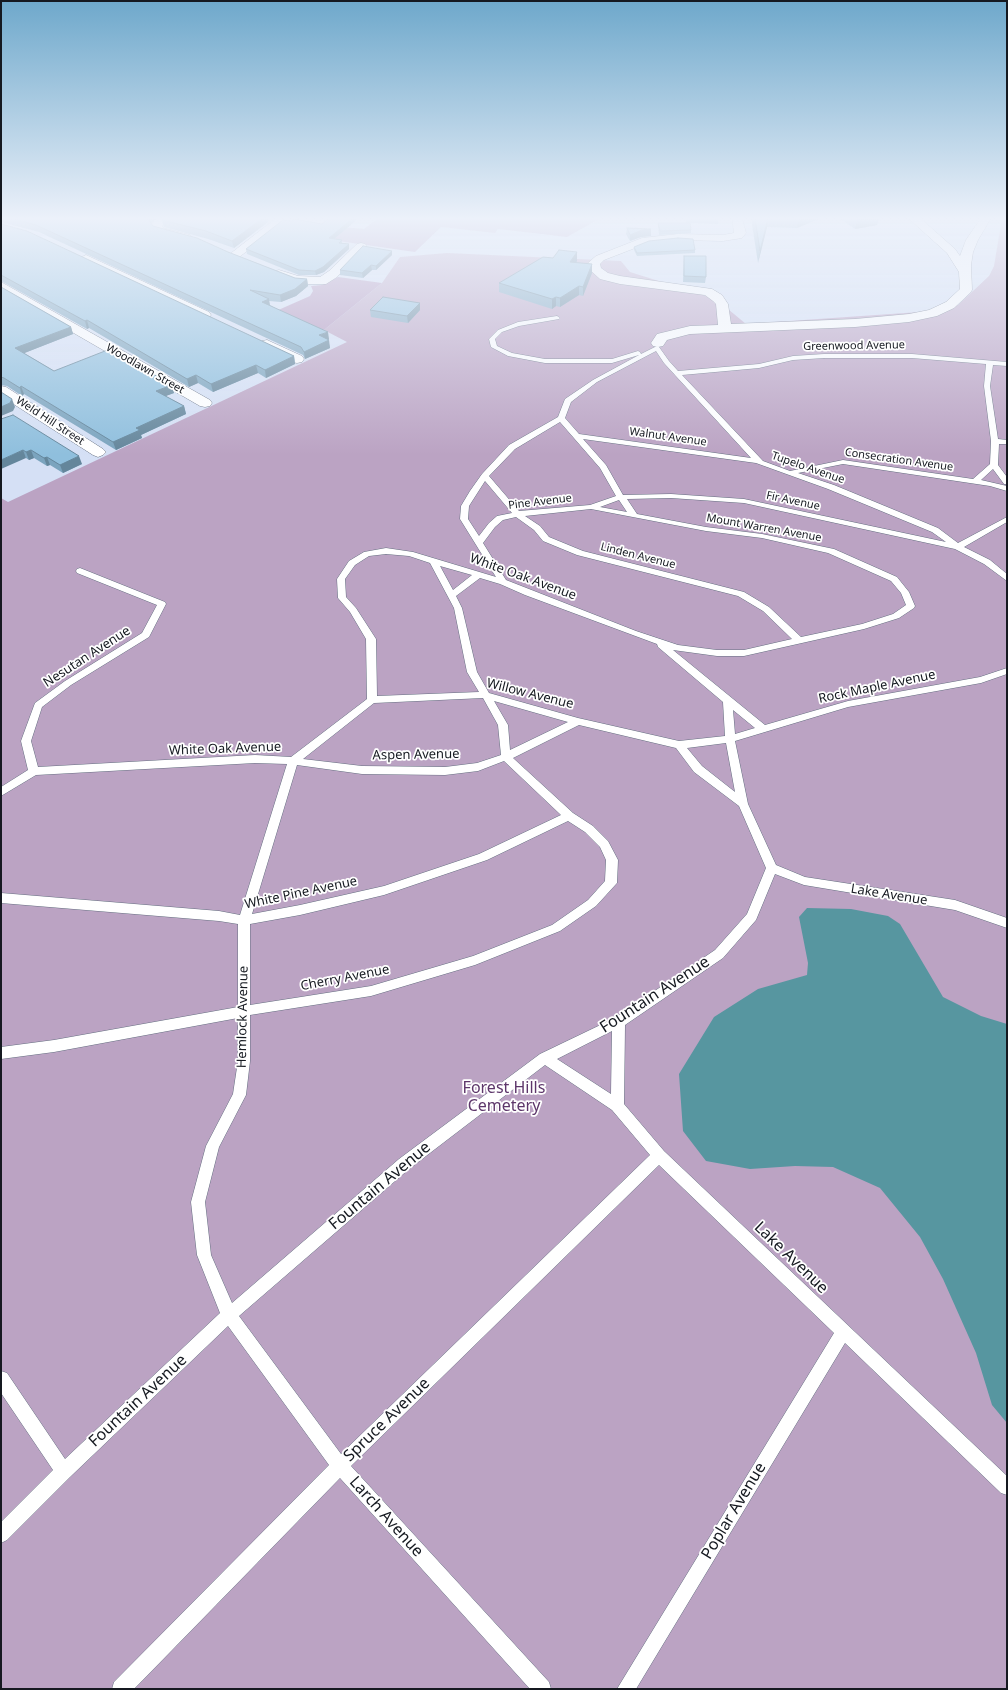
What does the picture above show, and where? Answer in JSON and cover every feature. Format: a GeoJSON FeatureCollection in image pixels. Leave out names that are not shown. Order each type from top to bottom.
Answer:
{"type":"FeatureCollection","features":[{"type":"Feature","properties":{"kind":"street","name":"Woodlawn Street"},"geometry":{"type":"LineString","coordinates":[[20,297],[205,403]]}},
{"type":"Feature","properties":{"kind":"street"},"geometry":{"type":"LineString","coordinates":[[166,297],[219,322]]}},
{"type":"Feature","properties":{"kind":"street"},"geometry":{"type":"LineString","coordinates":[[716,297],[722,304],[725,328]]}},
{"type":"Feature","properties":{"kind":"street"},"geometry":{"type":"LineString","coordinates":[[658,346],[662,337],[690,330],[854,323],[909,318],[927,314],[950,306],[959,297]]}},
{"type":"Feature","properties":{"kind":"street"},"geometry":{"type":"LineString","coordinates":[[254,339],[297,359]]}},
{"type":"Feature","properties":{"kind":"street","name":"Weld Hill Street"},"geometry":{"type":"LineString","coordinates":[[1,390],[25,413],[98,452]]}},
{"type":"Feature","properties":{"kind":"lane"},"geometry":{"type":"LineString","coordinates":[[557,318],[518,324],[500,331],[492,339],[494,347],[510,355],[545,361],[612,361],[658,346]]}},
{"type":"Feature","properties":{"kind":"lane"},"geometry":{"type":"LineString","coordinates":[[503,582],[464,519],[465,506],[485,476],[512,447],[561,418],[568,401],[596,381],[658,346]]}},
{"type":"Feature","properties":{"kind":"lane","name":"Tupelo Avenue"},"geometry":{"type":"LineString","coordinates":[[658,346],[666,362],[760,464],[830,487],[914,521],[935,530],[958,547]]}},
{"type":"Feature","properties":{"kind":"lane","name":"Greenwood Avenue"},"geometry":{"type":"LineString","coordinates":[[677,373],[759,366],[794,358],[824,356],[912,356],[1007,364]]}},
{"type":"Feature","properties":{"kind":"lane"},"geometry":{"type":"LineString","coordinates":[[990,363],[987,386],[995,442],[994,465],[1007,482]]}},
{"type":"Feature","properties":{"kind":"lane"},"geometry":{"type":"LineString","coordinates":[[561,418],[603,467],[621,498],[634,516]]}},
{"type":"Feature","properties":{"kind":"lane","name":"Walnut Avenue"},"geometry":{"type":"LineString","coordinates":[[576,436],[758,461]]}},
{"type":"Feature","properties":{"kind":"lane"},"geometry":{"type":"LineString","coordinates":[[995,442],[1007,442]]}},
{"type":"Feature","properties":{"kind":"lane","name":"Consecration Avenue"},"geometry":{"type":"LineString","coordinates":[[788,473],[843,462],[991,484],[1007,489]]}},
{"type":"Feature","properties":{"kind":"lane"},"geometry":{"type":"LineString","coordinates":[[974,482],[994,465]]}},
{"type":"Feature","properties":{"kind":"lane","name":"Linden Avenue"},"geometry":{"type":"LineString","coordinates":[[485,476],[517,514],[537,528],[546,539],[580,553],[741,594],[766,609],[798,640]]}},
{"type":"Feature","properties":{"kind":"lane","name":"Fir Avenue"},"geometry":{"type":"LineString","coordinates":[[621,498],[671,496],[744,502],[958,547]]}},
{"type":"Feature","properties":{"kind":"lane","name":"Pine Avenue"},"geometry":{"type":"LineString","coordinates":[[479,542],[500,518],[517,514],[591,507],[621,498]]}},
{"type":"Feature","properties":{"kind":"lane","name":"Pine Avenue"},"geometry":{"type":"LineString","coordinates":[[591,507],[634,516]]}},
{"type":"Feature","properties":{"kind":"lane","name":"Mount Warren Avenue"},"geometry":{"type":"LineString","coordinates":[[634,516],[706,529],[762,536],[831,550],[894,580],[905,592],[911,606],[896,616],[864,626],[744,653],[717,653]]}},
{"type":"Feature","properties":{"kind":"lane"},"geometry":{"type":"LineString","coordinates":[[958,547],[1007,519]]}},
{"type":"Feature","properties":{"kind":"lane"},"geometry":{"type":"LineString","coordinates":[[958,547],[987,562],[1007,578]]}},
{"type":"Feature","properties":{"kind":"lane","name":"White Oak Avenue"},"geometry":{"type":"LineString","coordinates":[[1,792],[34,771],[255,759],[294,761],[372,700],[371,639],[353,610],[342,598],[341,579],[352,563],[368,554],[386,551],[410,554],[433,560],[503,582],[528,593],[677,648],[717,653]]}},
{"type":"Feature","properties":{"kind":"lane"},"geometry":{"type":"LineString","coordinates":[[433,560],[458,608],[472,672],[503,725],[506,757]]}},
{"type":"Feature","properties":{"kind":"lane","name":"Nesutan Avenue"},"geometry":{"type":"LineString","coordinates":[[34,771],[26,741],[38,705],[68,683],[146,635],[162,604],[80,571]]}},
{"type":"Feature","properties":{"kind":"lane"},"geometry":{"type":"LineString","coordinates":[[452,595],[479,574]]}},
{"type":"Feature","properties":{"kind":"lane","name":"White Oak Avenue"},"geometry":{"type":"LineString","coordinates":[[656,641],[764,730]]}},
{"type":"Feature","properties":{"kind":"lane","name":"Rock Maple Avenue"},"geometry":{"type":"LineString","coordinates":[[730,739],[848,704],[981,680],[1007,671]]}},
{"type":"Feature","properties":{"kind":"lane","name":"Willow Avenue"},"geometry":{"type":"LineString","coordinates":[[372,700],[485,695],[578,721],[679,744],[730,739]]}},
{"type":"Feature","properties":{"kind":"lane"},"geometry":{"type":"LineString","coordinates":[[728,700],[730,739],[742,804],[772,868]]}},
{"type":"Feature","properties":{"kind":"lane","name":"Aspen Avenue"},"geometry":{"type":"LineString","coordinates":[[294,761],[362,770],[446,771],[478,767],[506,757],[578,721]]}},
{"type":"Feature","properties":{"kind":"lane"},"geometry":{"type":"LineString","coordinates":[[679,744],[698,769],[742,804]]}},
{"type":"Feature","properties":{"kind":"lane","name":"Cherry Avenue"},"geometry":{"type":"LineString","coordinates":[[1,1053],[54,1046],[244,1011],[371,991],[475,960],[556,928],[592,903],[611,883],[612,860],[604,844],[588,829],[569,816],[506,757]]}},
{"type":"Feature","properties":{"kind":"lane","name":"Hemlock Avenue"},"geometry":{"type":"LineString","coordinates":[[229,1315],[204,1255],[198,1202],[213,1146],[240,1095],[244,1061],[244,920],[294,761]]}},
{"type":"Feature","properties":{"kind":"lane","name":"White Pine Avenue"},"geometry":{"type":"LineString","coordinates":[[1,898],[219,916],[244,920],[300,910],[384,890],[483,857],[569,816]]}},
{"type":"Feature","properties":{"kind":"lane","name":"Lake Avenue"},"geometry":{"type":"LineString","coordinates":[[772,868],[804,881],[955,905],[1007,922]]}},
{"type":"Feature","properties":{"kind":"lane","name":"Fountain Avenue"},"geometry":{"type":"LineString","coordinates":[[1,1534],[64,1471],[229,1315],[404,1164],[545,1058],[619,1022],[719,954],[752,917],[772,868]]}},
{"type":"Feature","properties":{"kind":"lane"},"geometry":{"type":"LineString","coordinates":[[617,1106],[619,1022]]}},
{"type":"Feature","properties":{"kind":"lane","name":"Lake Avenue"},"geometry":{"type":"LineString","coordinates":[[545,1058],[617,1106],[659,1156],[1007,1487]]}},
{"type":"Feature","properties":{"kind":"lane","name":"Spruce Avenue"},"geometry":{"type":"LineString","coordinates":[[121,1689],[340,1466],[659,1156]]}},
{"type":"Feature","properties":{"kind":"lane","name":"Larch Avenue"},"geometry":{"type":"LineString","coordinates":[[229,1315],[340,1466],[542,1689]]}},
{"type":"Feature","properties":{"kind":"lane","name":"Poplar Avenue"},"geometry":{"type":"LineString","coordinates":[[626,1689],[843,1332]]}},
{"type":"Feature","properties":{"kind":"lane"},"geometry":{"type":"LineString","coordinates":[[1,1379],[64,1471]]}},
{"type":"Feature","properties":{"kind":"green space","name":"Forest Hills Cemetery"},"geometry":{"type":"Polygon","coordinates":[[[365,297],[709,297],[716,299],[746,324],[919,312],[958,305],[967,297],[1007,297],[1007,1689],[1,1689],[1,498],[8,502],[347,342],[324,330],[365,297]]]}},
{"type":"Feature","properties":{"kind":"shaded area"},"geometry":{"type":"Polygon","coordinates":[[[308,297],[365,297],[324,330],[276,311],[308,297]]]}},
{"type":"Feature","properties":{"kind":"shaded area"},"geometry":{"type":"Polygon","coordinates":[[[807,908],[851,909],[888,916],[900,924],[943,997],[981,1016],[1007,1024],[1007,1423],[992,1405],[976,1353],[943,1279],[920,1237],[880,1188],[833,1167],[795,1166],[750,1169],[706,1161],[683,1131],[679,1074],[714,1017],[758,989],[807,975],[808,963],[799,917],[807,908]]]}},
{"type":"Feature","properties":{"kind":"building"},"geometry":{"type":"Polygon","coordinates":[[[1,297],[18,297],[71,327],[15,348],[54,371],[110,349],[172,385],[156,391],[184,406],[136,428],[140,430],[113,442],[21,386],[20,388],[1,377],[1,297]]]}},
{"type":"Feature","properties":{"kind":"building"},"geometry":{"type":"Polygon","coordinates":[[[41,297],[168,297],[294,356],[265,370],[256,365],[211,384],[196,375],[187,379],[87,320],[85,321],[41,297]]]}},
{"type":"Feature","properties":{"kind":"building"},"geometry":{"type":"Polygon","coordinates":[[[192,297],[264,297],[269,299],[262,302],[328,332],[319,335],[329,340],[304,352],[301,347],[192,297]]]}},
{"type":"Feature","properties":{"kind":"building"},"geometry":{"type":"Polygon","coordinates":[[[383,297],[420,303],[407,316],[370,310],[383,297]]]}},
{"type":"Feature","properties":{"kind":"building"},"geometry":{"type":"Polygon","coordinates":[[[545,297],[562,297],[556,297],[552,299],[545,297]]]}},
{"type":"Feature","properties":{"kind":"building"},"geometry":{"type":"Polygon","coordinates":[[[1,392],[12,399],[10,403],[1,407],[1,392]]]}},
{"type":"Feature","properties":{"kind":"building"},"geometry":{"type":"Polygon","coordinates":[[[13,415],[79,456],[60,465],[31,450],[26,452],[23,450],[1,460],[1,419],[13,415]]]}}]}
